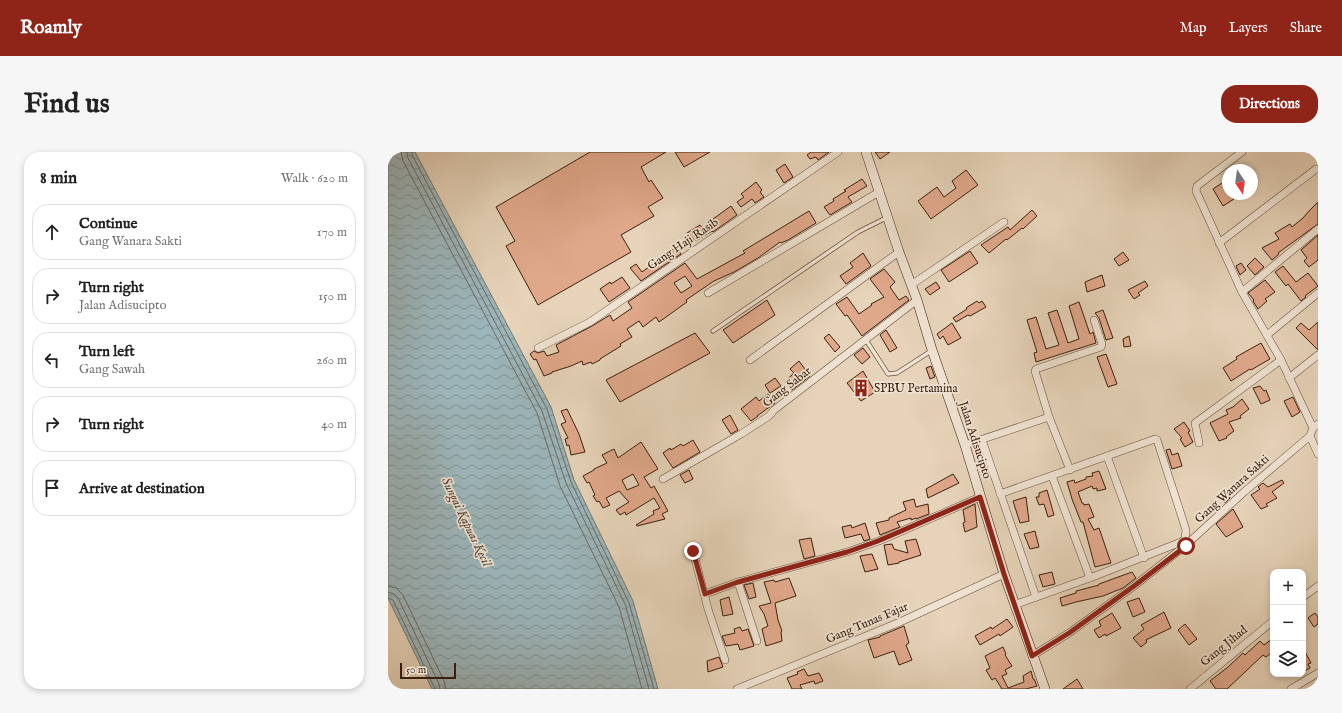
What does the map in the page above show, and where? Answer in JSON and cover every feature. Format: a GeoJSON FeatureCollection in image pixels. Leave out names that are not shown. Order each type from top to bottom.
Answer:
{"type":"FeatureCollection","features":[{"type":"Feature","properties":{"kind":"main road","name":"Jalan Adisucipto"},"geometry":{"type":"LineString","coordinates":[[866,152],[965,445],[1014,605],[1045,689]]}},
{"type":"Feature","properties":{"kind":"street","name":"Gang Haji Rasib"},"geometry":{"type":"LineString","coordinates":[[538,348],[590,322],[838,152]]}},
{"type":"Feature","properties":{"kind":"street"},"geometry":{"type":"LineString","coordinates":[[1242,152],[1196,187],[1197,193],[1242,292],[1281,360],[1315,426],[1310,436],[1318,454]]}},
{"type":"Feature","properties":{"kind":"street"},"geometry":{"type":"LineString","coordinates":[[1219,243],[1316,169]]}},
{"type":"Feature","properties":{"kind":"street"},"geometry":{"type":"LineString","coordinates":[[708,293],[879,192]]}},
{"type":"Feature","properties":{"kind":"street"},"geometry":{"type":"LineString","coordinates":[[911,285],[1004,222]]}},
{"type":"Feature","properties":{"kind":"street"},"geometry":{"type":"LineString","coordinates":[[1242,292],[1318,229]]}},
{"type":"Feature","properties":{"kind":"street"},"geometry":{"type":"LineString","coordinates":[[750,360],[899,252]]}},
{"type":"Feature","properties":{"kind":"street"},"geometry":{"type":"LineString","coordinates":[[1267,335],[1318,293]]}},
{"type":"Feature","properties":{"kind":"street","name":"Gang Sabar"},"geometry":{"type":"LineString","coordinates":[[663,479],[769,416],[774,410],[917,300]]}},
{"type":"Feature","properties":{"kind":"street"},"geometry":{"type":"LineString","coordinates":[[1070,470],[1049,417],[1035,373],[1036,369],[1101,347],[1102,344],[1094,320]]}},
{"type":"Feature","properties":{"kind":"street"},"geometry":{"type":"LineString","coordinates":[[1289,378],[1318,355]]}},
{"type":"Feature","properties":{"kind":"street"},"geometry":{"type":"LineString","coordinates":[[1199,443],[1195,423],[1281,360]]}},
{"type":"Feature","properties":{"kind":"street"},"geometry":{"type":"LineString","coordinates":[[965,445],[1049,417]]}},
{"type":"Feature","properties":{"kind":"street","name":"Gang Wanara Sakti"},"geometry":{"type":"LineString","coordinates":[[1032,656],[1069,633],[1186,546],[1244,492],[1310,436]]}},
{"type":"Feature","properties":{"kind":"street"},"geometry":{"type":"LineString","coordinates":[[1000,494],[1154,439],[1157,440],[1186,530],[1184,541],[1144,558],[1014,605]]}},
{"type":"Feature","properties":{"kind":"street"},"geometry":{"type":"LineString","coordinates":[[982,440],[1036,597]]}},
{"type":"Feature","properties":{"kind":"street"},"geometry":{"type":"LineString","coordinates":[[1107,456],[1144,558]]}},
{"type":"Feature","properties":{"kind":"street"},"geometry":{"type":"LineString","coordinates":[[1052,476],[1090,578]]}},
{"type":"Feature","properties":{"kind":"street"},"geometry":{"type":"LineString","coordinates":[[705,594],[738,582],[847,552],[878,541],[980,497]]}},
{"type":"Feature","properties":{"kind":"street"},"geometry":{"type":"LineString","coordinates":[[693,551],[724,660]]}},
{"type":"Feature","properties":{"kind":"street","name":"Gang Tunas Fajar"},"geometry":{"type":"LineString","coordinates":[[737,689],[900,622],[1004,574]]}},
{"type":"Feature","properties":{"kind":"street"},"geometry":{"type":"LineString","coordinates":[[738,582],[757,641]]}},
{"type":"Feature","properties":{"kind":"street"},"geometry":{"type":"LineString","coordinates":[[1306,595],[1318,586]]}},
{"type":"Feature","properties":{"kind":"street","name":"Gang Jihad"},"geometry":{"type":"LineString","coordinates":[[1190,689],[1270,623]]}},
{"type":"Feature","properties":{"kind":"street"},"geometry":{"type":"LineString","coordinates":[[1291,689],[1318,673]]}},
{"type":"Feature","properties":{"kind":"lane"},"geometry":{"type":"LineString","coordinates":[[713,331],[858,232],[888,216]]}},
{"type":"Feature","properties":{"kind":"lane"},"geometry":{"type":"LineString","coordinates":[[866,340],[888,374],[897,373],[932,350]]}},
{"type":"Feature","properties":{"kind":"water","name":"Sungai Kapuas Kecil"},"geometry":{"type":"Polygon","coordinates":[[[388,152],[415,152],[551,407],[574,480],[633,601],[658,689],[432,689],[388,598],[388,152]]]}},
{"type":"Feature","properties":{"kind":"building"},"geometry":{"type":"Polygon","coordinates":[[[590,152],[666,152],[641,167],[649,182],[651,180],[663,198],[648,207],[654,216],[621,235],[631,252],[538,305],[506,246],[515,241],[496,207],[590,152]]]}},
{"type":"Feature","properties":{"kind":"building"},"geometry":{"type":"Polygon","coordinates":[[[675,152],[710,152],[684,167],[675,152]]]}},
{"type":"Feature","properties":{"kind":"building"},"geometry":{"type":"Polygon","coordinates":[[[811,152],[829,152],[818,160],[816,157],[810,159],[807,155],[811,152]]]}},
{"type":"Feature","properties":{"kind":"building"},"geometry":{"type":"Polygon","coordinates":[[[875,152],[890,152],[880,159],[875,152]]]}},
{"type":"Feature","properties":{"kind":"building"},"geometry":{"type":"Polygon","coordinates":[[[785,164],[793,177],[784,183],[776,170],[785,164]]]}},
{"type":"Feature","properties":{"kind":"building"},"geometry":{"type":"Polygon","coordinates":[[[966,170],[978,185],[931,219],[918,201],[937,187],[944,197],[956,188],[952,181],[966,170]]]}},
{"type":"Feature","properties":{"kind":"building"},"geometry":{"type":"Polygon","coordinates":[[[862,179],[867,186],[848,197],[852,202],[830,215],[824,207],[846,191],[844,190],[862,179]]]}},
{"type":"Feature","properties":{"kind":"building"},"geometry":{"type":"Polygon","coordinates":[[[756,182],[762,190],[760,192],[764,197],[755,203],[752,199],[741,207],[737,202],[744,197],[741,194],[756,182]]]}},
{"type":"Feature","properties":{"kind":"building"},"geometry":{"type":"Polygon","coordinates":[[[1222,183],[1222,200],[1232,200],[1223,206],[1213,189],[1222,183]]]}},
{"type":"Feature","properties":{"kind":"building"},"geometry":{"type":"Polygon","coordinates":[[[1318,202],[1318,224],[1278,253],[1279,254],[1272,260],[1262,248],[1279,239],[1275,233],[1290,224],[1292,227],[1318,202]]]}},
{"type":"Feature","properties":{"kind":"building"},"geometry":{"type":"Polygon","coordinates":[[[731,206],[737,215],[713,232],[712,231],[696,241],[694,239],[692,240],[687,233],[700,225],[703,229],[714,221],[713,219],[731,206]]]}},
{"type":"Feature","properties":{"kind":"building"},"geometry":{"type":"Polygon","coordinates":[[[1032,210],[1037,216],[1023,229],[1022,228],[1007,240],[1006,239],[989,253],[981,245],[1008,227],[1010,230],[1032,210]]]}},
{"type":"Feature","properties":{"kind":"building"},"geometry":{"type":"Polygon","coordinates":[[[809,211],[816,223],[788,240],[781,243],[780,242],[758,258],[734,272],[714,281],[686,300],[687,302],[659,322],[656,317],[643,327],[639,321],[627,329],[632,337],[620,344],[621,346],[592,364],[591,362],[583,365],[582,361],[544,376],[536,359],[534,360],[530,354],[534,351],[538,353],[544,351],[547,356],[559,352],[556,345],[610,315],[613,321],[632,308],[628,302],[685,263],[697,279],[745,253],[743,251],[809,211]],[[685,276],[674,283],[681,293],[692,286],[685,276]]]}},
{"type":"Feature","properties":{"kind":"building"},"geometry":{"type":"Polygon","coordinates":[[[1318,235],[1318,260],[1309,267],[1304,261],[1307,258],[1301,250],[1318,235]]]}},
{"type":"Feature","properties":{"kind":"building"},"geometry":{"type":"Polygon","coordinates":[[[676,247],[681,254],[641,281],[630,268],[636,264],[642,272],[676,247]]]}},
{"type":"Feature","properties":{"kind":"building"},"geometry":{"type":"Polygon","coordinates":[[[970,251],[978,263],[949,282],[941,270],[970,251]]]}},
{"type":"Feature","properties":{"kind":"building"},"geometry":{"type":"Polygon","coordinates":[[[1123,252],[1129,260],[1119,266],[1114,259],[1123,252]]]}},
{"type":"Feature","properties":{"kind":"building"},"geometry":{"type":"Polygon","coordinates":[[[863,253],[871,266],[846,284],[840,276],[853,267],[850,263],[863,253]]]}},
{"type":"Feature","properties":{"kind":"building"},"geometry":{"type":"Polygon","coordinates":[[[1255,258],[1264,267],[1255,275],[1247,266],[1255,258]]]}},
{"type":"Feature","properties":{"kind":"building"},"geometry":{"type":"Polygon","coordinates":[[[1241,263],[1246,270],[1240,275],[1236,266],[1241,263]]]}},
{"type":"Feature","properties":{"kind":"building"},"geometry":{"type":"Polygon","coordinates":[[[1283,266],[1296,282],[1308,273],[1318,286],[1301,301],[1288,284],[1286,286],[1275,272],[1283,266]]]}},
{"type":"Feature","properties":{"kind":"building"},"geometry":{"type":"Polygon","coordinates":[[[884,269],[895,282],[890,287],[899,300],[906,296],[909,300],[862,336],[847,315],[845,316],[836,304],[847,297],[859,314],[872,305],[871,304],[884,297],[870,279],[884,269]]]}},
{"type":"Feature","properties":{"kind":"building"},"geometry":{"type":"Polygon","coordinates":[[[1102,275],[1105,286],[1087,292],[1085,282],[1102,275]]]}},
{"type":"Feature","properties":{"kind":"building"},"geometry":{"type":"Polygon","coordinates":[[[622,277],[630,288],[609,302],[600,289],[610,282],[611,284],[622,277]]]}},
{"type":"Feature","properties":{"kind":"building"},"geometry":{"type":"Polygon","coordinates":[[[1265,280],[1275,292],[1265,299],[1267,301],[1258,309],[1253,301],[1254,300],[1248,293],[1265,280]]]}},
{"type":"Feature","properties":{"kind":"building"},"geometry":{"type":"Polygon","coordinates":[[[1145,281],[1148,286],[1138,293],[1140,295],[1134,299],[1128,290],[1145,281]]]}},
{"type":"Feature","properties":{"kind":"building"},"geometry":{"type":"Polygon","coordinates":[[[936,282],[940,288],[930,295],[925,289],[936,282]]]}},
{"type":"Feature","properties":{"kind":"building"},"geometry":{"type":"Polygon","coordinates":[[[767,300],[775,315],[733,343],[723,330],[767,300]]]}},
{"type":"Feature","properties":{"kind":"building"},"geometry":{"type":"Polygon","coordinates":[[[977,301],[979,303],[982,301],[986,307],[956,322],[953,318],[977,301]]]}},
{"type":"Feature","properties":{"kind":"building"},"geometry":{"type":"Polygon","coordinates":[[[1079,302],[1090,334],[1093,332],[1096,343],[1036,362],[1034,353],[1037,352],[1027,320],[1036,317],[1046,349],[1059,345],[1048,313],[1057,310],[1068,343],[1079,339],[1069,306],[1079,302]]]}},
{"type":"Feature","properties":{"kind":"building"},"geometry":{"type":"Polygon","coordinates":[[[1103,310],[1113,338],[1106,340],[1099,318],[1095,313],[1103,310]]]}},
{"type":"Feature","properties":{"kind":"building"},"geometry":{"type":"Polygon","coordinates":[[[1318,322],[1318,350],[1296,328],[1301,323],[1309,330],[1318,322]]]}},
{"type":"Feature","properties":{"kind":"building"},"geometry":{"type":"Polygon","coordinates":[[[952,323],[961,338],[948,345],[943,336],[940,339],[937,334],[952,323]]]}},
{"type":"Feature","properties":{"kind":"building"},"geometry":{"type":"Polygon","coordinates":[[[886,330],[897,348],[890,352],[880,335],[886,330]]]}},
{"type":"Feature","properties":{"kind":"building"},"geometry":{"type":"Polygon","coordinates":[[[695,333],[710,353],[620,402],[606,380],[695,333]]]}},
{"type":"Feature","properties":{"kind":"building"},"geometry":{"type":"Polygon","coordinates":[[[829,334],[840,347],[835,352],[824,338],[829,334]]]}},
{"type":"Feature","properties":{"kind":"building"},"geometry":{"type":"Polygon","coordinates":[[[1129,336],[1131,346],[1124,347],[1123,339],[1129,336]]]}},
{"type":"Feature","properties":{"kind":"building"},"geometry":{"type":"Polygon","coordinates":[[[1261,343],[1270,359],[1231,381],[1223,368],[1237,359],[1236,357],[1261,343]]]}},
{"type":"Feature","properties":{"kind":"building"},"geometry":{"type":"Polygon","coordinates":[[[863,348],[870,357],[862,364],[854,355],[863,348]]]}},
{"type":"Feature","properties":{"kind":"building"},"geometry":{"type":"Polygon","coordinates":[[[1106,354],[1117,384],[1108,387],[1097,357],[1106,354]]]}},
{"type":"Feature","properties":{"kind":"building"},"geometry":{"type":"Polygon","coordinates":[[[799,361],[810,376],[792,390],[785,381],[794,373],[790,369],[799,361]]]}},
{"type":"Feature","properties":{"kind":"building"},"geometry":{"type":"Polygon","coordinates":[[[931,366],[935,377],[930,379],[926,368],[931,366]]]}},
{"type":"Feature","properties":{"kind":"building","name":"SPBU Pertamina"},"geometry":{"type":"Polygon","coordinates":[[[863,371],[875,392],[861,401],[847,383],[863,371]]]}},
{"type":"Feature","properties":{"kind":"building"},"geometry":{"type":"Polygon","coordinates":[[[775,378],[781,386],[770,393],[765,385],[775,378]]]}},
{"type":"Feature","properties":{"kind":"building"},"geometry":{"type":"Polygon","coordinates":[[[1260,386],[1264,391],[1266,390],[1270,400],[1261,404],[1253,388],[1260,386]]]}},
{"type":"Feature","properties":{"kind":"building"},"geometry":{"type":"Polygon","coordinates":[[[768,394],[775,403],[751,421],[741,409],[756,397],[759,401],[768,394]]]}},
{"type":"Feature","properties":{"kind":"building"},"geometry":{"type":"Polygon","coordinates":[[[1293,397],[1300,412],[1292,417],[1284,401],[1293,397]]]}},
{"type":"Feature","properties":{"kind":"building"},"geometry":{"type":"Polygon","coordinates":[[[1242,399],[1249,409],[1240,416],[1241,418],[1229,422],[1234,431],[1226,437],[1227,438],[1219,441],[1210,423],[1228,414],[1226,410],[1233,407],[1242,399]]]}},
{"type":"Feature","properties":{"kind":"building"},"geometry":{"type":"Polygon","coordinates":[[[567,409],[579,434],[585,452],[571,455],[569,445],[567,446],[565,439],[568,438],[561,424],[566,422],[561,411],[567,409]]]}},
{"type":"Feature","properties":{"kind":"building"},"geometry":{"type":"Polygon","coordinates":[[[730,415],[738,430],[731,434],[722,420],[730,415]]]}},
{"type":"Feature","properties":{"kind":"building"},"geometry":{"type":"Polygon","coordinates":[[[1184,422],[1190,431],[1188,432],[1193,442],[1185,447],[1180,439],[1182,438],[1174,429],[1184,422]]]}},
{"type":"Feature","properties":{"kind":"building"},"geometry":{"type":"Polygon","coordinates":[[[693,440],[700,452],[673,468],[663,453],[670,448],[671,450],[681,444],[683,446],[693,440]]]}},
{"type":"Feature","properties":{"kind":"building"},"geometry":{"type":"Polygon","coordinates":[[[641,442],[658,469],[644,477],[651,488],[654,486],[668,511],[662,514],[665,519],[636,525],[654,514],[653,511],[660,508],[654,498],[626,515],[625,512],[620,515],[616,510],[629,502],[619,491],[606,498],[610,505],[603,508],[599,501],[597,502],[593,496],[595,495],[589,482],[587,483],[583,476],[607,463],[602,455],[614,449],[618,458],[641,442]],[[633,474],[622,480],[627,490],[639,485],[633,474]]]}},
{"type":"Feature","properties":{"kind":"building"},"geometry":{"type":"Polygon","coordinates":[[[1170,449],[1172,455],[1178,453],[1182,466],[1172,469],[1166,450],[1170,449]]]}},
{"type":"Feature","properties":{"kind":"building"},"geometry":{"type":"Polygon","coordinates":[[[689,470],[693,479],[685,483],[680,475],[689,470]]]}},
{"type":"Feature","properties":{"kind":"building"},"geometry":{"type":"Polygon","coordinates":[[[1099,471],[1106,489],[1097,491],[1097,488],[1093,489],[1092,486],[1078,492],[1082,503],[1084,505],[1089,504],[1094,517],[1088,519],[1094,530],[1099,528],[1111,563],[1095,567],[1083,522],[1081,522],[1067,482],[1074,480],[1075,483],[1086,479],[1086,477],[1093,476],[1092,473],[1099,471]]]}},
{"type":"Feature","properties":{"kind":"building"},"geometry":{"type":"Polygon","coordinates":[[[953,474],[959,483],[928,498],[926,489],[953,474]]]}},
{"type":"Feature","properties":{"kind":"building"},"geometry":{"type":"Polygon","coordinates":[[[1282,480],[1284,483],[1272,492],[1277,498],[1266,504],[1268,506],[1261,509],[1251,495],[1260,489],[1258,487],[1263,483],[1268,487],[1282,480]]]}},
{"type":"Feature","properties":{"kind":"building"},"geometry":{"type":"Polygon","coordinates":[[[1047,490],[1054,515],[1048,517],[1044,504],[1039,505],[1036,497],[1039,497],[1039,493],[1047,490]]]}},
{"type":"Feature","properties":{"kind":"building"},"geometry":{"type":"Polygon","coordinates":[[[1227,492],[1230,498],[1225,503],[1221,496],[1227,492]]]}},
{"type":"Feature","properties":{"kind":"building"},"geometry":{"type":"Polygon","coordinates":[[[1026,497],[1029,521],[1020,523],[1013,501],[1026,497]]]}},
{"type":"Feature","properties":{"kind":"building"},"geometry":{"type":"Polygon","coordinates":[[[914,499],[916,507],[928,504],[929,514],[916,519],[911,520],[911,518],[897,522],[900,527],[880,535],[876,523],[889,520],[889,518],[906,510],[903,502],[914,499]]]}},
{"type":"Feature","properties":{"kind":"building"},"geometry":{"type":"Polygon","coordinates":[[[975,504],[977,527],[965,532],[963,510],[975,504]]]}},
{"type":"Feature","properties":{"kind":"building"},"geometry":{"type":"Polygon","coordinates":[[[1233,509],[1243,527],[1226,537],[1216,524],[1233,509]]]}},
{"type":"Feature","properties":{"kind":"building"},"geometry":{"type":"Polygon","coordinates":[[[865,523],[870,539],[864,541],[861,534],[845,538],[842,527],[851,525],[852,528],[865,523]]]}},
{"type":"Feature","properties":{"kind":"building"},"geometry":{"type":"Polygon","coordinates":[[[1035,531],[1039,547],[1030,549],[1024,534],[1035,531]]]}},
{"type":"Feature","properties":{"kind":"building"},"geometry":{"type":"Polygon","coordinates":[[[811,538],[815,556],[804,559],[799,540],[811,538]]]}},
{"type":"Feature","properties":{"kind":"building"},"geometry":{"type":"Polygon","coordinates":[[[916,539],[921,555],[899,563],[888,565],[884,545],[892,544],[894,549],[908,553],[905,541],[916,539]]]}},
{"type":"Feature","properties":{"kind":"building"},"geometry":{"type":"Polygon","coordinates":[[[872,554],[878,569],[865,572],[860,556],[872,554]]]}},
{"type":"Feature","properties":{"kind":"building"},"geometry":{"type":"Polygon","coordinates":[[[1052,572],[1055,584],[1043,587],[1039,575],[1052,572]]]}},
{"type":"Feature","properties":{"kind":"building"},"geometry":{"type":"Polygon","coordinates":[[[1132,572],[1136,578],[1123,588],[1103,596],[1062,606],[1060,598],[1132,572]]]}},
{"type":"Feature","properties":{"kind":"building"},"geometry":{"type":"Polygon","coordinates":[[[789,578],[796,596],[775,603],[778,620],[782,631],[782,641],[766,646],[762,629],[768,626],[764,614],[759,606],[771,603],[764,582],[774,580],[775,582],[789,578]]]}},
{"type":"Feature","properties":{"kind":"building"},"geometry":{"type":"Polygon","coordinates":[[[753,583],[756,597],[749,599],[744,585],[753,583]]]}},
{"type":"Feature","properties":{"kind":"building"},"geometry":{"type":"Polygon","coordinates":[[[729,597],[733,614],[723,616],[720,600],[729,597]]]}},
{"type":"Feature","properties":{"kind":"building"},"geometry":{"type":"Polygon","coordinates":[[[1139,598],[1145,612],[1133,617],[1127,602],[1139,598]]]}},
{"type":"Feature","properties":{"kind":"building"},"geometry":{"type":"Polygon","coordinates":[[[1164,612],[1171,628],[1146,640],[1147,642],[1141,647],[1133,638],[1144,629],[1141,625],[1164,612]]]}},
{"type":"Feature","properties":{"kind":"building"},"geometry":{"type":"Polygon","coordinates":[[[1112,613],[1121,628],[1099,638],[1094,630],[1101,626],[1099,621],[1112,613]]]}},
{"type":"Feature","properties":{"kind":"building"},"geometry":{"type":"Polygon","coordinates":[[[1315,613],[1318,617],[1318,624],[1314,627],[1308,618],[1315,613]]]}},
{"type":"Feature","properties":{"kind":"building"},"geometry":{"type":"Polygon","coordinates":[[[1007,619],[1013,627],[1000,636],[999,634],[980,645],[975,636],[991,627],[992,629],[1007,619]]]}},
{"type":"Feature","properties":{"kind":"building"},"geometry":{"type":"Polygon","coordinates":[[[1185,624],[1197,639],[1189,645],[1178,630],[1185,624]]]}},
{"type":"Feature","properties":{"kind":"building"},"geometry":{"type":"Polygon","coordinates":[[[904,626],[909,643],[906,645],[912,660],[899,665],[894,651],[874,658],[868,640],[880,637],[904,626]]]}},
{"type":"Feature","properties":{"kind":"building"},"geometry":{"type":"Polygon","coordinates":[[[740,627],[742,631],[748,629],[754,646],[740,650],[738,644],[726,646],[722,636],[735,633],[734,629],[740,627]]]}},
{"type":"Feature","properties":{"kind":"building"},"geometry":{"type":"Polygon","coordinates":[[[1270,640],[1270,654],[1266,657],[1263,655],[1227,689],[1216,689],[1210,681],[1243,653],[1245,655],[1260,641],[1264,645],[1270,640]]]}},
{"type":"Feature","properties":{"kind":"building"},"geometry":{"type":"Polygon","coordinates":[[[1003,647],[1006,654],[1005,655],[1012,666],[1005,670],[1007,674],[1002,676],[1008,688],[1024,682],[1023,676],[1031,671],[1037,686],[1026,689],[1002,689],[995,678],[992,680],[986,670],[990,668],[985,656],[1003,647]]]}},
{"type":"Feature","properties":{"kind":"building"},"geometry":{"type":"Polygon","coordinates":[[[1306,654],[1311,663],[1308,664],[1310,668],[1306,670],[1306,654]]]}},
{"type":"Feature","properties":{"kind":"building"},"geometry":{"type":"Polygon","coordinates":[[[719,657],[723,667],[708,672],[707,661],[719,657]]]}},
{"type":"Feature","properties":{"kind":"building"},"geometry":{"type":"Polygon","coordinates":[[[804,669],[808,676],[819,673],[823,681],[815,684],[814,681],[800,685],[802,689],[792,689],[787,678],[798,674],[797,672],[804,669]]]}},
{"type":"Feature","properties":{"kind":"building"},"geometry":{"type":"Polygon","coordinates":[[[1077,679],[1083,689],[1063,689],[1077,679]]]}},
{"type":"Feature","properties":{"kind":"place","name":"SPBU Pertamina"},"geometry":{"type":"Point","coordinates":[861,388]}},
{"type":"Feature","properties":{"kind":"route"},"geometry":{"type":"LineString","coordinates":[[693,551],[705,594],[773,571],[847,552],[878,541],[980,497],[1032,656],[1069,633],[1186,546]]}}]}
